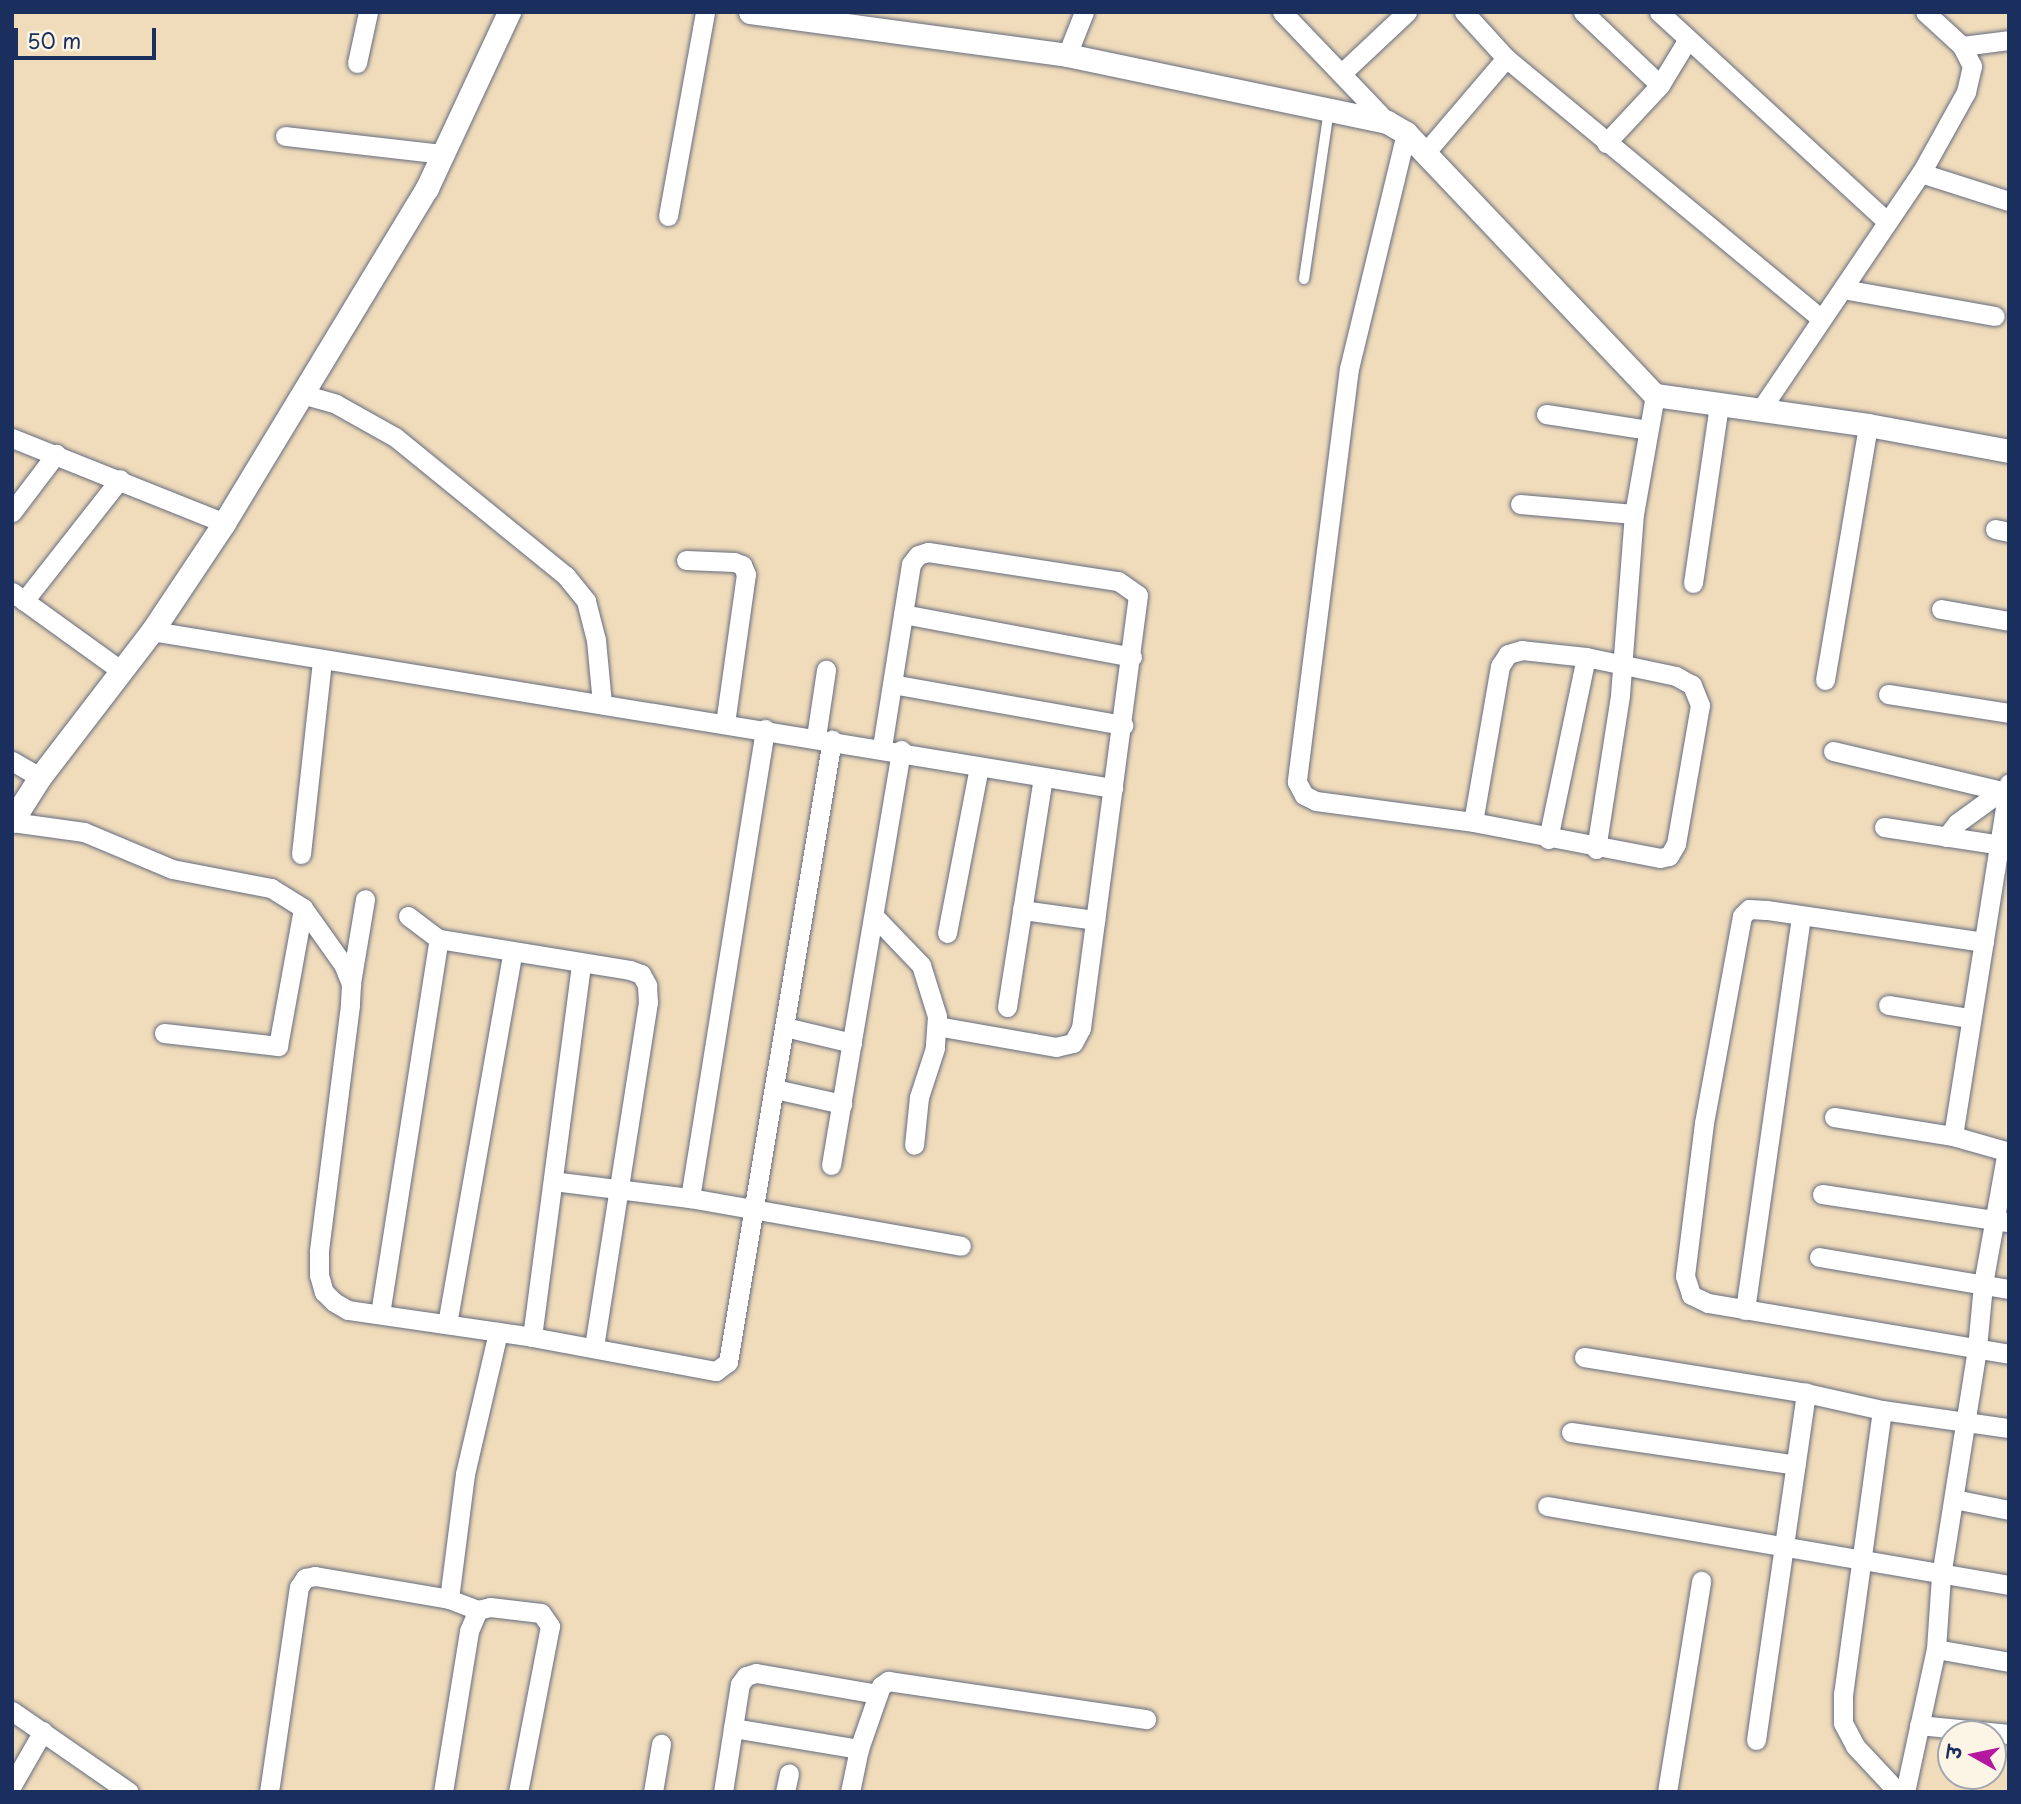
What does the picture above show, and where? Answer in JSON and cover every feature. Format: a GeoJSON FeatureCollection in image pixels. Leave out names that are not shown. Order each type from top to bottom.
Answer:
{"type":"FeatureCollection","features":[{"type":"Feature","properties":{"kind":"street"},"geometry":{"type":"LineString","coordinates":[[357,63],[368,12]]}},
{"type":"Feature","properties":{"kind":"street"},"geometry":{"type":"LineString","coordinates":[[351,984],[343,964],[303,908],[271,888],[172,869],[83,832],[12,821],[40,777],[152,631],[224,523],[427,188],[509,12]]}},
{"type":"Feature","properties":{"kind":"street"},"geometry":{"type":"LineString","coordinates":[[668,216],[705,12]]}},
{"type":"Feature","properties":{"kind":"street"},"geometry":{"type":"LineString","coordinates":[[750,12],[1067,55],[1329,109],[1397,128]]}},
{"type":"Feature","properties":{"kind":"street"},"geometry":{"type":"LineString","coordinates":[[1067,55],[1084,12]]}},
{"type":"Feature","properties":{"kind":"street"},"geometry":{"type":"LineString","coordinates":[[1282,12],[1425,153],[1656,395],[1868,425],[2009,451]]}},
{"type":"Feature","properties":{"kind":"street"},"geometry":{"type":"LineString","coordinates":[[1343,72],[1406,12]]}},
{"type":"Feature","properties":{"kind":"street"},"geometry":{"type":"LineString","coordinates":[[1464,12],[1506,58],[1821,319]]}},
{"type":"Feature","properties":{"kind":"street"},"geometry":{"type":"LineString","coordinates":[[1583,12],[1660,85]]}},
{"type":"Feature","properties":{"kind":"street"},"geometry":{"type":"LineString","coordinates":[[1659,12],[1887,222]]}},
{"type":"Feature","properties":{"kind":"street"},"geometry":{"type":"LineString","coordinates":[[1761,409],[1921,173],[1966,92],[1972,66],[1962,46],[1925,12]]}},
{"type":"Feature","properties":{"kind":"street"},"geometry":{"type":"LineString","coordinates":[[1606,143],[1660,85],[1688,39]]}},
{"type":"Feature","properties":{"kind":"street"},"geometry":{"type":"LineString","coordinates":[[1962,46],[2009,40]]}},
{"type":"Feature","properties":{"kind":"street"},"geometry":{"type":"LineString","coordinates":[[1425,153],[1506,58]]}},
{"type":"Feature","properties":{"kind":"street"},"geometry":{"type":"LineString","coordinates":[[1397,128],[1349,368],[1297,782],[1304,794],[1316,802],[1473,822],[1651,859],[1669,856],[1676,844],[1700,705],[1692,685],[1676,676],[1586,657],[1522,650],[1504,660],[1473,822]]}},
{"type":"Feature","properties":{"kind":"street"},"geometry":{"type":"LineString","coordinates":[[285,136],[443,154]]}},
{"type":"Feature","properties":{"kind":"street"},"geometry":{"type":"LineString","coordinates":[[1921,173],[2009,201]]}},
{"type":"Feature","properties":{"kind":"street"},"geometry":{"type":"LineString","coordinates":[[1843,289],[1995,316]]}},
{"type":"Feature","properties":{"kind":"street"},"geometry":{"type":"LineString","coordinates":[[302,394],[336,404],[395,437],[566,576],[586,601],[596,640],[602,704]]}},
{"type":"Feature","properties":{"kind":"street"},"geometry":{"type":"LineString","coordinates":[[1596,849],[1620,695],[1620,663],[1634,514],[1656,395]]}},
{"type":"Feature","properties":{"kind":"street"},"geometry":{"type":"LineString","coordinates":[[1693,583],[1719,405]]}},
{"type":"Feature","properties":{"kind":"street"},"geometry":{"type":"LineString","coordinates":[[1546,414],[1648,430]]}},
{"type":"Feature","properties":{"kind":"street"},"geometry":{"type":"LineString","coordinates":[[1825,680],[1868,425]]}},
{"type":"Feature","properties":{"kind":"street"},"geometry":{"type":"LineString","coordinates":[[12,438],[120,479],[224,523]]}},
{"type":"Feature","properties":{"kind":"street"},"geometry":{"type":"LineString","coordinates":[[12,512],[56,454]]}},
{"type":"Feature","properties":{"kind":"street"},"geometry":{"type":"LineString","coordinates":[[120,479],[18,597],[120,670]]}},
{"type":"Feature","properties":{"kind":"street"},"geometry":{"type":"LineString","coordinates":[[1520,504],[1634,514]]}},
{"type":"Feature","properties":{"kind":"street"},"geometry":{"type":"LineString","coordinates":[[831,1165],[874,916],[891,749],[892,684],[911,564],[928,552],[1118,581],[1138,595],[1132,657],[1080,1028],[1073,1043],[1056,1047],[937,1026]]}},
{"type":"Feature","properties":{"kind":"street"},"geometry":{"type":"LineString","coordinates":[[687,560],[734,562],[742,565],[746,574],[725,723]]}},
{"type":"Feature","properties":{"kind":"street"},"geometry":{"type":"LineString","coordinates":[[1941,610],[2009,621]]}},
{"type":"Feature","properties":{"kind":"street"},"geometry":{"type":"LineString","coordinates":[[903,614],[1132,657]]}},
{"type":"Feature","properties":{"kind":"street"},"geometry":{"type":"LineString","coordinates":[[152,631],[891,749],[979,768],[1113,789]]}},
{"type":"Feature","properties":{"kind":"street"},"geometry":{"type":"LineString","coordinates":[[1548,839],[1586,657]]}},
{"type":"Feature","properties":{"kind":"street"},"geometry":{"type":"LineString","coordinates":[[301,855],[322,660]]}},
{"type":"Feature","properties":{"kind":"street"},"geometry":{"type":"LineString","coordinates":[[365,899],[351,984],[319,1275],[324,1292],[348,1310],[532,1337],[706,1370],[723,1369],[728,1362],[785,1027],[824,738],[826,670]]}},
{"type":"Feature","properties":{"kind":"street"},"geometry":{"type":"LineString","coordinates":[[892,684],[1122,725]]}},
{"type":"Feature","properties":{"kind":"street"},"geometry":{"type":"LineString","coordinates":[[1888,694],[2009,713]]}},
{"type":"Feature","properties":{"kind":"street"},"geometry":{"type":"LineString","coordinates":[[690,1198],[765,729]]}},
{"type":"Feature","properties":{"kind":"street"},"geometry":{"type":"LineString","coordinates":[[1833,751],[2006,789]]}},
{"type":"Feature","properties":{"kind":"street"},"geometry":{"type":"LineString","coordinates":[[12,761],[40,777]]}},
{"type":"Feature","properties":{"kind":"street"},"geometry":{"type":"LineString","coordinates":[[947,933],[979,768]]}},
{"type":"Feature","properties":{"kind":"street"},"geometry":{"type":"LineString","coordinates":[[1006,1007],[1043,778]]}},
{"type":"Feature","properties":{"kind":"street"},"geometry":{"type":"LineString","coordinates":[[1953,1136],[1968,1018],[2007,815],[2006,789]]}},
{"type":"Feature","properties":{"kind":"street"},"geometry":{"type":"LineString","coordinates":[[1946,836],[2006,789]]}},
{"type":"Feature","properties":{"kind":"street"},"geometry":{"type":"LineString","coordinates":[[1884,827],[2001,845]]}},
{"type":"Feature","properties":{"kind":"street"},"geometry":{"type":"LineString","coordinates":[[164,1033],[278,1046],[303,908]]}},
{"type":"Feature","properties":{"kind":"street"},"geometry":{"type":"LineString","coordinates":[[1983,942],[1749,909],[1742,916],[1704,1123],[1686,1287],[1698,1300],[1745,1310],[1808,1316],[2009,1354]]}},
{"type":"Feature","properties":{"kind":"street"},"geometry":{"type":"LineString","coordinates":[[1022,910],[1095,920]]}},
{"type":"Feature","properties":{"kind":"street"},"geometry":{"type":"LineString","coordinates":[[408,916],[439,939],[512,954],[630,970],[640,974],[647,985],[648,1002],[594,1348]]}},
{"type":"Feature","properties":{"kind":"street"},"geometry":{"type":"LineString","coordinates":[[874,916],[921,965],[931,986],[937,1026],[919,1097],[915,1145]]}},
{"type":"Feature","properties":{"kind":"street"},"geometry":{"type":"LineString","coordinates":[[1745,1310],[1801,917]]}},
{"type":"Feature","properties":{"kind":"street"},"geometry":{"type":"LineString","coordinates":[[380,1314],[439,939]]}},
{"type":"Feature","properties":{"kind":"street"},"geometry":{"type":"LineString","coordinates":[[447,1324],[512,954]]}},
{"type":"Feature","properties":{"kind":"street"},"geometry":{"type":"LineString","coordinates":[[532,1337],[581,965]]}},
{"type":"Feature","properties":{"kind":"street"},"geometry":{"type":"LineString","coordinates":[[1888,1005],[1968,1018]]}},
{"type":"Feature","properties":{"kind":"street"},"geometry":{"type":"LineString","coordinates":[[785,1027],[852,1043]]}},
{"type":"Feature","properties":{"kind":"street"},"geometry":{"type":"LineString","coordinates":[[775,1089],[842,1104]]}},
{"type":"Feature","properties":{"kind":"street"},"geometry":{"type":"LineString","coordinates":[[1834,1117],[1953,1136],[2008,1151],[2002,1221],[1983,1284],[1978,1348],[1941,1576],[1936,1649],[1905,1792]]}},
{"type":"Feature","properties":{"kind":"street"},"geometry":{"type":"LineString","coordinates":[[553,1181],[690,1198],[961,1246]]}},
{"type":"Feature","properties":{"kind":"street"},"geometry":{"type":"LineString","coordinates":[[1822,1194],[2002,1221]]}},
{"type":"Feature","properties":{"kind":"street"},"geometry":{"type":"LineString","coordinates":[[1819,1257],[2009,1289]]}},
{"type":"Feature","properties":{"kind":"street"},"geometry":{"type":"LineString","coordinates":[[449,1599],[465,1474],[498,1332]]}},
{"type":"Feature","properties":{"kind":"street"},"geometry":{"type":"LineString","coordinates":[[1584,1357],[1806,1393],[1882,1410],[1966,1419],[2009,1428]]}},
{"type":"Feature","properties":{"kind":"street"},"geometry":{"type":"LineString","coordinates":[[1756,1740],[1787,1544],[1806,1393]]}},
{"type":"Feature","properties":{"kind":"street"},"geometry":{"type":"LineString","coordinates":[[1882,1410],[1843,1693],[1843,1723],[1854,1746],[1898,1792]]}},
{"type":"Feature","properties":{"kind":"street"},"geometry":{"type":"LineString","coordinates":[[1571,1432],[1796,1465]]}},
{"type":"Feature","properties":{"kind":"street"},"geometry":{"type":"LineString","coordinates":[[1954,1499],[2009,1510]]}},
{"type":"Feature","properties":{"kind":"street"},"geometry":{"type":"LineString","coordinates":[[1547,1506],[1787,1544],[1863,1563],[2009,1585]]}},
{"type":"Feature","properties":{"kind":"street"},"geometry":{"type":"LineString","coordinates":[[269,1792],[299,1587],[305,1578],[315,1576],[449,1599],[478,1610],[490,1607],[541,1613],[550,1626],[519,1792]]}},
{"type":"Feature","properties":{"kind":"street"},"geometry":{"type":"LineString","coordinates":[[1667,1792],[1701,1581]]}},
{"type":"Feature","properties":{"kind":"street"},"geometry":{"type":"LineString","coordinates":[[443,1792],[469,1631],[478,1610]]}},
{"type":"Feature","properties":{"kind":"street"},"geometry":{"type":"LineString","coordinates":[[1936,1649],[2009,1662]]}},
{"type":"Feature","properties":{"kind":"street"},"geometry":{"type":"LineString","coordinates":[[723,1792],[740,1684],[746,1676],[756,1673],[878,1694]]}},
{"type":"Feature","properties":{"kind":"street"},"geometry":{"type":"LineString","coordinates":[[850,1792],[859,1749],[878,1694],[888,1681],[1146,1719]]}},
{"type":"Feature","properties":{"kind":"street"},"geometry":{"type":"LineString","coordinates":[[12,1711],[129,1792]]}},
{"type":"Feature","properties":{"kind":"street"},"geometry":{"type":"LineString","coordinates":[[1919,1725],[2009,1734]]}},
{"type":"Feature","properties":{"kind":"street"},"geometry":{"type":"LineString","coordinates":[[733,1728],[859,1749]]}},
{"type":"Feature","properties":{"kind":"street"},"geometry":{"type":"LineString","coordinates":[[12,1785],[43,1731]]}},
{"type":"Feature","properties":{"kind":"street"},"geometry":{"type":"LineString","coordinates":[[653,1792],[661,1744]]}},
{"type":"Feature","properties":{"kind":"lane"},"geometry":{"type":"LineString","coordinates":[[1304,279],[1329,109]]}}]}
